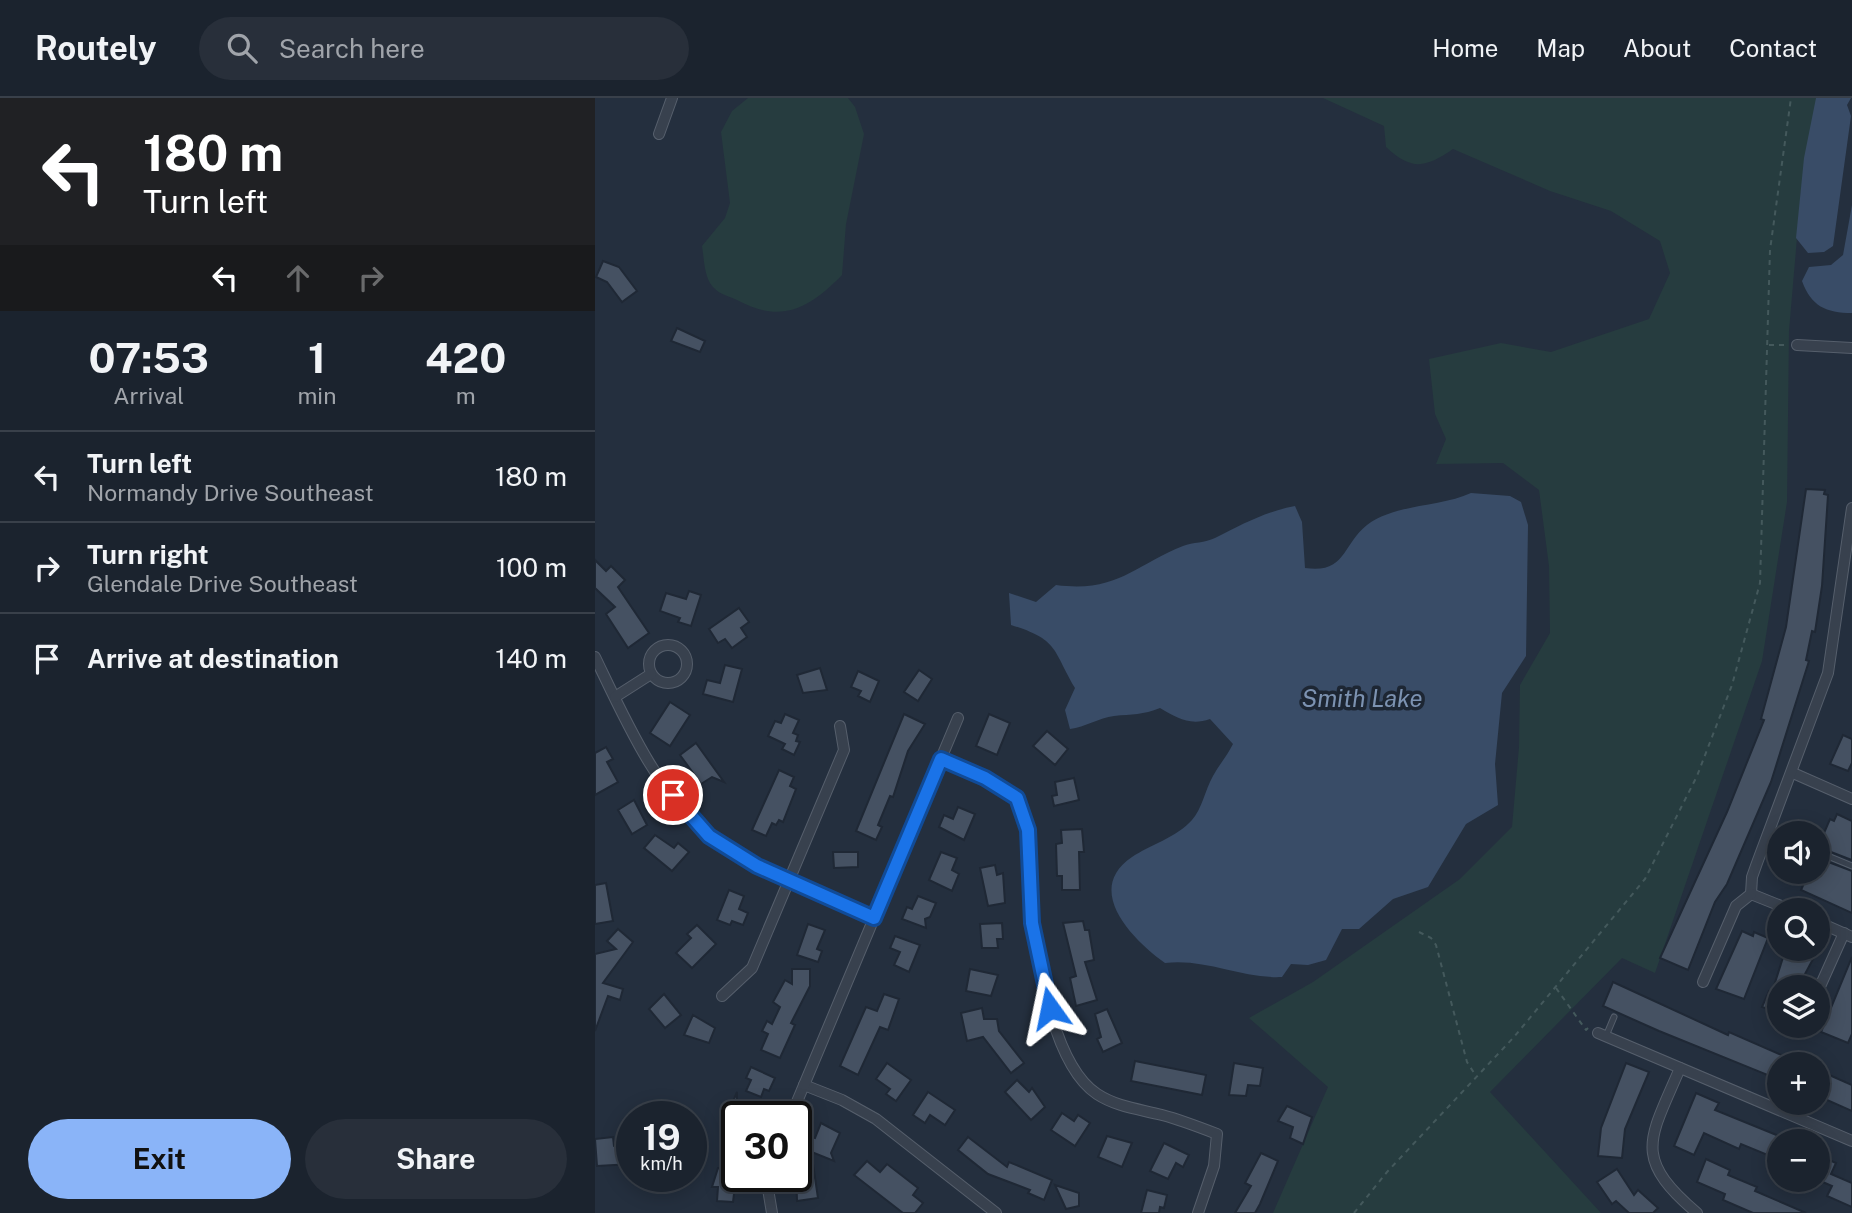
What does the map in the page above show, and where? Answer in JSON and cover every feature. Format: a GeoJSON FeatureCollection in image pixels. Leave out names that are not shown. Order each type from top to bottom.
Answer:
{"type":"FeatureCollection","features":[{"type":"Feature","properties":{"kind":"street"},"geometry":{"type":"LineString","coordinates":[[659,134],[672,98]]}},
{"type":"Feature","properties":{"kind":"street"},"geometry":{"type":"LineString","coordinates":[[1797,345],[1852,348]]}},
{"type":"Feature","properties":{"kind":"street"},"geometry":{"type":"LineString","coordinates":[[1779,821],[1828,673],[1847,594],[1852,508]]}},
{"type":"Feature","properties":{"kind":"street"},"geometry":{"type":"LineString","coordinates":[[595,657],[638,746],[673,795],[709,836],[757,866],[874,918]]}},
{"type":"Feature","properties":{"kind":"street"},"geometry":{"type":"LineString","coordinates":[[615,697],[652,674]]}},
{"type":"Feature","properties":{"kind":"street"},"geometry":{"type":"LineString","coordinates":[[798,1101],[958,718]]}},
{"type":"Feature","properties":{"kind":"street"},"geometry":{"type":"LineString","coordinates":[[722,996],[753,968],[844,750],[840,726]]}},
{"type":"Feature","properties":{"kind":"street"},"geometry":{"type":"LineString","coordinates":[[941,759],[985,778],[1017,798],[1028,830],[1032,923],[1056,1034],[1071,1063],[1095,1093],[1118,1104],[1217,1134],[1214,1166],[1198,1213]]}},
{"type":"Feature","properties":{"kind":"street"},"geometry":{"type":"LineString","coordinates":[[1793,773],[1852,799]]}},
{"type":"Feature","properties":{"kind":"street"},"geometry":{"type":"LineString","coordinates":[[1703,982],[1736,906],[1751,894],[1752,877],[1767,848]]}},
{"type":"Feature","properties":{"kind":"street"},"geometry":{"type":"LineString","coordinates":[[1751,894],[1767,900]]}},
{"type":"Feature","properties":{"kind":"street"},"geometry":{"type":"LineString","coordinates":[[1827,975],[1848,935],[1830,927]]}},
{"type":"Feature","properties":{"kind":"street"},"geometry":{"type":"LineString","coordinates":[[1602,1034],[1852,1141]]}},
{"type":"Feature","properties":{"kind":"street"},"geometry":{"type":"LineString","coordinates":[[1680,1068],[1653,1130],[1651,1150],[1657,1170],[1684,1209],[1697,1213]]}},
{"type":"Feature","properties":{"kind":"street"},"geometry":{"type":"LineString","coordinates":[[804,1086],[842,1100],[876,1119],[996,1213]]}},
{"type":"Feature","properties":{"kind":"street"},"geometry":{"type":"LineString","coordinates":[[768,1192],[772,1213]]}},
{"type":"Feature","properties":{"kind":"lane"},"geometry":{"type":"LineString","coordinates":[[1830,857],[1852,866]]}},
{"type":"Feature","properties":{"kind":"lane"},"geometry":{"type":"LineString","coordinates":[[1602,1034],[1614,1017]]}},
{"type":"Feature","properties":{"kind":"path"},"geometry":{"type":"LineString","coordinates":[[1354,1213],[1387,1172],[1555,987],[1645,879],[1697,776],[1732,685],[1760,583],[1770,250],[1791,98]]}},
{"type":"Feature","properties":{"kind":"path"},"geometry":{"type":"LineString","coordinates":[[1768,345],[1797,345]]}},
{"type":"Feature","properties":{"kind":"path"},"geometry":{"type":"LineString","coordinates":[[1419,932],[1431,937],[1436,945],[1467,1062],[1476,1077]]}},
{"type":"Feature","properties":{"kind":"path"},"geometry":{"type":"LineString","coordinates":[[1555,987],[1586,1030]]}},
{"type":"Feature","properties":{"kind":"green space"},"geometry":{"type":"Polygon","coordinates":[[[748,98],[848,98],[855,107],[864,134],[846,224],[842,275],[818,297],[794,309],[781,312],[753,307],[719,292],[713,287],[705,270],[702,246],[725,218],[730,203],[721,132],[732,111],[748,98]]]}},
{"type":"Feature","properties":{"kind":"green space"},"geometry":{"type":"Polygon","coordinates":[[[1323,98],[1820,98],[1801,191],[1789,331],[1787,502],[1762,661],[1655,973],[1622,958],[1490,1092],[1601,1213],[1273,1213],[1328,1087],[1249,1018],[1313,982],[1460,879],[1512,827],[1519,747],[1520,685],[1550,633],[1549,566],[1539,490],[1503,463],[1436,464],[1446,439],[1435,414],[1429,359],[1501,343],[1551,352],[1649,319],[1670,273],[1660,241],[1611,211],[1550,191],[1453,149],[1426,163],[1403,160],[1386,147],[1384,126],[1323,98]]]}},
{"type":"Feature","properties":{"kind":"water"},"geometry":{"type":"Polygon","coordinates":[[[1816,98],[1851,98],[1847,105],[1851,116],[1833,246],[1824,252],[1808,253],[1796,238],[1804,158],[1816,98]]]}},
{"type":"Feature","properties":{"kind":"water"},"geometry":{"type":"Polygon","coordinates":[[[1852,205],[1852,313],[1834,312],[1815,302],[1802,281],[1809,267],[1831,265],[1843,255],[1852,205]]]}},
{"type":"Feature","properties":{"kind":"water","name":"Smith Lake"},"geometry":{"type":"Polygon","coordinates":[[[1471,493],[1510,496],[1521,502],[1528,525],[1526,656],[1502,693],[1495,764],[1498,805],[1466,824],[1428,887],[1393,899],[1359,929],[1342,929],[1326,960],[1308,965],[1291,964],[1282,977],[1253,975],[1195,963],[1165,963],[1139,941],[1118,914],[1112,899],[1112,884],[1118,870],[1132,857],[1171,836],[1192,820],[1213,776],[1233,744],[1210,719],[1190,721],[1160,708],[1108,717],[1070,729],[1065,710],[1075,688],[1046,641],[1027,630],[1011,625],[1009,593],[1036,602],[1056,585],[1095,585],[1110,581],[1183,546],[1211,540],[1263,515],[1295,506],[1302,522],[1305,568],[1328,567],[1342,556],[1367,525],[1378,518],[1471,493]]]}},
{"type":"Feature","properties":{"kind":"building"},"geometry":{"type":"Polygon","coordinates":[[[603,261],[619,267],[637,291],[622,302],[607,282],[596,277],[603,261]]]}},
{"type":"Feature","properties":{"kind":"building"},"geometry":{"type":"Polygon","coordinates":[[[677,328],[705,341],[700,352],[671,341],[677,328]]]}},
{"type":"Feature","properties":{"kind":"building"},"geometry":{"type":"Polygon","coordinates":[[[1806,489],[1825,490],[1824,494],[1828,495],[1822,586],[1815,632],[1812,631],[1806,660],[1809,661],[1771,782],[1727,884],[1715,902],[1688,970],[1660,958],[1727,812],[1764,720],[1761,719],[1786,627],[1806,489]]]}},
{"type":"Feature","properties":{"kind":"building"},"geometry":{"type":"Polygon","coordinates":[[[595,560],[606,571],[611,566],[625,580],[618,587],[649,633],[628,648],[606,614],[615,607],[595,588],[595,560]]]}},
{"type":"Feature","properties":{"kind":"building"},"geometry":{"type":"Polygon","coordinates":[[[689,591],[701,595],[691,626],[678,622],[680,618],[660,611],[666,593],[686,599],[689,591]]]}},
{"type":"Feature","properties":{"kind":"building"},"geometry":{"type":"Polygon","coordinates":[[[739,608],[749,622],[741,628],[747,637],[732,648],[725,639],[718,643],[709,629],[739,608]]]}},
{"type":"Feature","properties":{"kind":"building"},"geometry":{"type":"Polygon","coordinates":[[[725,665],[742,669],[733,702],[703,694],[707,680],[720,683],[725,665]]]}},
{"type":"Feature","properties":{"kind":"building"},"geometry":{"type":"Polygon","coordinates":[[[820,668],[827,690],[803,693],[797,675],[820,668]]]}},
{"type":"Feature","properties":{"kind":"building"},"geometry":{"type":"Polygon","coordinates":[[[919,670],[932,679],[918,701],[904,692],[919,670]]]}},
{"type":"Feature","properties":{"kind":"building"},"geometry":{"type":"Polygon","coordinates":[[[858,671],[879,681],[870,702],[858,696],[861,691],[851,687],[858,671]]]}},
{"type":"Feature","properties":{"kind":"building"},"geometry":{"type":"Polygon","coordinates":[[[670,702],[690,715],[670,746],[650,733],[670,702]]]}},
{"type":"Feature","properties":{"kind":"building"},"geometry":{"type":"Polygon","coordinates":[[[785,714],[799,720],[793,733],[798,735],[796,741],[800,742],[794,755],[782,749],[785,744],[768,736],[775,721],[781,723],[785,714]]]}},
{"type":"Feature","properties":{"kind":"building"},"geometry":{"type":"Polygon","coordinates":[[[904,714],[925,724],[908,751],[893,797],[890,796],[878,825],[882,827],[876,840],[856,831],[904,714]]]}},
{"type":"Feature","properties":{"kind":"building"},"geometry":{"type":"Polygon","coordinates":[[[989,714],[1010,723],[997,755],[976,746],[989,714]]]}},
{"type":"Feature","properties":{"kind":"building"},"geometry":{"type":"Polygon","coordinates":[[[1047,731],[1068,749],[1055,765],[1033,746],[1047,731]]]}},
{"type":"Feature","properties":{"kind":"building"},"geometry":{"type":"Polygon","coordinates":[[[1843,735],[1852,739],[1852,763],[1848,771],[1830,764],[1843,735]]]}},
{"type":"Feature","properties":{"kind":"building"},"geometry":{"type":"Polygon","coordinates":[[[696,743],[724,782],[712,777],[701,784],[680,755],[696,743]]]}},
{"type":"Feature","properties":{"kind":"building"},"geometry":{"type":"Polygon","coordinates":[[[606,747],[613,759],[607,762],[618,782],[595,795],[595,753],[606,747]]]}},
{"type":"Feature","properties":{"kind":"building"},"geometry":{"type":"Polygon","coordinates":[[[779,770],[794,777],[790,786],[796,789],[783,822],[779,820],[776,825],[772,823],[766,836],[752,830],[779,770]]]}},
{"type":"Feature","properties":{"kind":"building"},"geometry":{"type":"Polygon","coordinates":[[[1074,778],[1079,800],[1054,806],[1052,796],[1057,795],[1055,782],[1074,778]]]}},
{"type":"Feature","properties":{"kind":"building"},"geometry":{"type":"Polygon","coordinates":[[[634,800],[647,825],[632,834],[618,810],[634,800]]]}},
{"type":"Feature","properties":{"kind":"building"},"geometry":{"type":"Polygon","coordinates":[[[958,807],[975,814],[964,840],[939,827],[944,815],[953,819],[958,807]]]}},
{"type":"Feature","properties":{"kind":"building"},"geometry":{"type":"Polygon","coordinates":[[[1837,814],[1852,821],[1852,860],[1830,852],[1829,821],[1830,819],[1834,821],[1837,814]]]}},
{"type":"Feature","properties":{"kind":"building"},"geometry":{"type":"Polygon","coordinates":[[[1082,829],[1084,852],[1079,852],[1080,890],[1062,890],[1062,876],[1057,876],[1056,844],[1062,843],[1061,830],[1082,829]]]}},
{"type":"Feature","properties":{"kind":"building"},"geometry":{"type":"Polygon","coordinates":[[[655,835],[674,848],[678,843],[689,852],[672,871],[644,848],[655,835]]]}},
{"type":"Feature","properties":{"kind":"building"},"geometry":{"type":"Polygon","coordinates":[[[833,852],[858,852],[858,867],[834,868],[833,852]]]}},
{"type":"Feature","properties":{"kind":"building"},"geometry":{"type":"Polygon","coordinates":[[[941,852],[957,858],[952,870],[959,874],[952,891],[929,880],[941,852]]]}},
{"type":"Feature","properties":{"kind":"building"},"geometry":{"type":"Polygon","coordinates":[[[1830,863],[1852,871],[1852,913],[1830,903],[1830,898],[1819,898],[1801,890],[1804,884],[1830,884],[1830,863]]]}},
{"type":"Feature","properties":{"kind":"building"},"geometry":{"type":"Polygon","coordinates":[[[995,865],[997,875],[1003,873],[1005,903],[988,906],[980,868],[995,865]]]}},
{"type":"Feature","properties":{"kind":"building"},"geometry":{"type":"Polygon","coordinates":[[[606,883],[613,921],[595,924],[595,885],[606,883]]]}},
{"type":"Feature","properties":{"kind":"building"},"geometry":{"type":"Polygon","coordinates":[[[729,890],[744,896],[739,909],[748,913],[743,925],[732,921],[730,925],[717,920],[729,890]]]}},
{"type":"Feature","properties":{"kind":"building"},"geometry":{"type":"Polygon","coordinates":[[[918,896],[936,903],[930,917],[925,919],[926,928],[902,919],[907,907],[912,909],[918,896]]]}},
{"type":"Feature","properties":{"kind":"building"},"geometry":{"type":"Polygon","coordinates":[[[1083,921],[1085,930],[1089,930],[1094,960],[1085,962],[1097,1000],[1076,1006],[1070,978],[1076,976],[1063,923],[1083,921]]]}},
{"type":"Feature","properties":{"kind":"building"},"geometry":{"type":"Polygon","coordinates":[[[1002,923],[1003,939],[997,939],[998,948],[982,948],[980,924],[1002,923]]]}},
{"type":"Feature","properties":{"kind":"building"},"geometry":{"type":"Polygon","coordinates":[[[808,924],[825,930],[817,949],[822,951],[818,962],[797,955],[808,924]]]}},
{"type":"Feature","properties":{"kind":"building"},"geometry":{"type":"Polygon","coordinates":[[[697,925],[716,944],[692,968],[676,953],[691,938],[687,934],[697,925]]]}},
{"type":"Feature","properties":{"kind":"building"},"geometry":{"type":"Polygon","coordinates":[[[618,929],[633,942],[603,983],[623,989],[620,1000],[608,996],[595,1031],[595,954],[616,949],[607,941],[618,929]]]}},
{"type":"Feature","properties":{"kind":"building"},"geometry":{"type":"Polygon","coordinates":[[[1742,931],[1767,938],[1744,999],[1716,989],[1742,931]]]}},
{"type":"Feature","properties":{"kind":"building"},"geometry":{"type":"Polygon","coordinates":[[[895,936],[920,945],[909,972],[894,965],[900,952],[890,948],[895,936]]]}},
{"type":"Feature","properties":{"kind":"building"},"geometry":{"type":"Polygon","coordinates":[[[1852,957],[1852,1034],[1848,1043],[1830,1036],[1830,1010],[1852,957]]]}},
{"type":"Feature","properties":{"kind":"building"},"geometry":{"type":"Polygon","coordinates":[[[1782,961],[1812,961],[1804,975],[1777,975],[1782,961]]]}},
{"type":"Feature","properties":{"kind":"building"},"geometry":{"type":"Polygon","coordinates":[[[792,969],[810,969],[810,986],[791,1023],[795,1025],[780,1058],[761,1050],[768,1034],[762,1031],[767,1021],[772,1024],[780,1007],[773,1002],[785,980],[792,984],[792,969]]]}},
{"type":"Feature","properties":{"kind":"building"},"geometry":{"type":"Polygon","coordinates":[[[970,969],[998,975],[991,996],[966,991],[970,969]]]}},
{"type":"Feature","properties":{"kind":"building"},"geometry":{"type":"Polygon","coordinates":[[[1613,982],[1728,1035],[1729,1032],[1775,1052],[1767,1052],[1767,1075],[1659,1031],[1603,1006],[1613,982]]]}},
{"type":"Feature","properties":{"kind":"building"},"geometry":{"type":"Polygon","coordinates":[[[664,994],[681,1015],[665,1028],[649,1009],[664,994]]]}},
{"type":"Feature","properties":{"kind":"building"},"geometry":{"type":"Polygon","coordinates":[[[884,994],[899,999],[888,1030],[880,1027],[858,1075],[840,1066],[866,1007],[877,1011],[884,994]]]}},
{"type":"Feature","properties":{"kind":"building"},"geometry":{"type":"Polygon","coordinates":[[[1767,996],[1767,1009],[1762,1007],[1767,996]]]}},
{"type":"Feature","properties":{"kind":"building"},"geometry":{"type":"Polygon","coordinates":[[[982,1008],[984,1019],[997,1019],[999,1031],[1024,1063],[1011,1073],[983,1037],[967,1041],[961,1013],[982,1008]]]}},
{"type":"Feature","properties":{"kind":"building"},"geometry":{"type":"Polygon","coordinates":[[[1107,1009],[1122,1043],[1103,1052],[1097,1039],[1101,1037],[1095,1014],[1107,1009]]]}},
{"type":"Feature","properties":{"kind":"building"},"geometry":{"type":"Polygon","coordinates":[[[693,1015],[715,1028],[709,1043],[684,1035],[693,1015]]]}},
{"type":"Feature","properties":{"kind":"building"},"geometry":{"type":"Polygon","coordinates":[[[1135,1061],[1206,1075],[1202,1095],[1131,1081],[1135,1061]]]}},
{"type":"Feature","properties":{"kind":"building"},"geometry":{"type":"Polygon","coordinates":[[[887,1063],[911,1080],[896,1101],[886,1094],[890,1089],[876,1079],[887,1063]]]}},
{"type":"Feature","properties":{"kind":"building"},"geometry":{"type":"Polygon","coordinates":[[[1234,1063],[1263,1068],[1260,1086],[1248,1085],[1246,1096],[1229,1095],[1234,1063]]]}},
{"type":"Feature","properties":{"kind":"building"},"geometry":{"type":"Polygon","coordinates":[[[1626,1063],[1649,1072],[1625,1129],[1622,1158],[1598,1156],[1601,1128],[1626,1063]]]}},
{"type":"Feature","properties":{"kind":"building"},"geometry":{"type":"Polygon","coordinates":[[[751,1067],[775,1078],[769,1091],[764,1089],[761,1097],[746,1091],[751,1080],[746,1078],[751,1067]]]}},
{"type":"Feature","properties":{"kind":"building"},"geometry":{"type":"Polygon","coordinates":[[[1830,1075],[1852,1085],[1852,1111],[1830,1101],[1830,1075]]]}},
{"type":"Feature","properties":{"kind":"building"},"geometry":{"type":"Polygon","coordinates":[[[1017,1080],[1029,1092],[1032,1088],[1045,1107],[1031,1120],[1005,1092],[1017,1080]]]}},
{"type":"Feature","properties":{"kind":"building"},"geometry":{"type":"Polygon","coordinates":[[[928,1092],[955,1110],[945,1125],[930,1115],[925,1123],[913,1115],[928,1092]]]}},
{"type":"Feature","properties":{"kind":"building"},"geometry":{"type":"Polygon","coordinates":[[[1696,1093],[1719,1103],[1715,1110],[1767,1131],[1767,1155],[1741,1144],[1739,1149],[1704,1133],[1694,1155],[1674,1146],[1696,1093]]]}},
{"type":"Feature","properties":{"kind":"building"},"geometry":{"type":"Polygon","coordinates":[[[1287,1106],[1312,1117],[1303,1144],[1290,1138],[1293,1127],[1278,1121],[1287,1106]]]}},
{"type":"Feature","properties":{"kind":"building"},"geometry":{"type":"Polygon","coordinates":[[[1062,1113],[1074,1121],[1078,1115],[1090,1123],[1075,1146],[1051,1130],[1062,1113]]]}},
{"type":"Feature","properties":{"kind":"building"},"geometry":{"type":"Polygon","coordinates":[[[821,1123],[840,1133],[831,1153],[834,1161],[812,1152],[812,1137],[815,1138],[821,1123]]]}},
{"type":"Feature","properties":{"kind":"building"},"geometry":{"type":"Polygon","coordinates":[[[1107,1136],[1132,1143],[1122,1167],[1098,1157],[1107,1136]]]}},
{"type":"Feature","properties":{"kind":"building"},"geometry":{"type":"Polygon","coordinates":[[[613,1137],[616,1165],[597,1166],[595,1139],[613,1137]]]}},
{"type":"Feature","properties":{"kind":"building"},"geometry":{"type":"Polygon","coordinates":[[[968,1137],[1007,1167],[1009,1162],[1052,1180],[1044,1200],[1028,1193],[1030,1190],[988,1174],[958,1150],[968,1137]]]}},
{"type":"Feature","properties":{"kind":"building"},"geometry":{"type":"Polygon","coordinates":[[[1164,1143],[1189,1155],[1183,1167],[1176,1163],[1168,1179],[1150,1171],[1164,1143]]]}},
{"type":"Feature","properties":{"kind":"building"},"geometry":{"type":"Polygon","coordinates":[[[1261,1153],[1278,1161],[1260,1204],[1255,1213],[1235,1213],[1251,1186],[1245,1183],[1261,1153]]]}},
{"type":"Feature","properties":{"kind":"building"},"geometry":{"type":"Polygon","coordinates":[[[1706,1159],[1730,1170],[1728,1175],[1757,1187],[1755,1191],[1806,1213],[1753,1213],[1723,1200],[1725,1194],[1697,1182],[1706,1159]]]}},
{"type":"Feature","properties":{"kind":"building"},"geometry":{"type":"Polygon","coordinates":[[[1830,1160],[1836,1163],[1831,1174],[1852,1183],[1852,1207],[1827,1196],[1832,1186],[1830,1185],[1830,1160]]]}},
{"type":"Feature","properties":{"kind":"building"},"geometry":{"type":"Polygon","coordinates":[[[867,1161],[880,1172],[887,1164],[918,1188],[913,1195],[923,1203],[915,1213],[903,1213],[854,1175],[867,1161]]]}},
{"type":"Feature","properties":{"kind":"building"},"geometry":{"type":"Polygon","coordinates":[[[812,1164],[818,1198],[797,1201],[797,1192],[812,1192],[812,1164]]]}},
{"type":"Feature","properties":{"kind":"building"},"geometry":{"type":"Polygon","coordinates":[[[718,1168],[721,1168],[721,1192],[734,1192],[733,1202],[717,1201],[718,1187],[712,1187],[718,1168]]]}},
{"type":"Feature","properties":{"kind":"building"},"geometry":{"type":"Polygon","coordinates":[[[1617,1169],[1634,1195],[1638,1190],[1658,1208],[1653,1213],[1629,1213],[1616,1201],[1612,1204],[1597,1182],[1617,1169]]]}},
{"type":"Feature","properties":{"kind":"building"},"geometry":{"type":"Polygon","coordinates":[[[1055,1185],[1079,1193],[1079,1206],[1066,1209],[1055,1185]]]}},
{"type":"Feature","properties":{"kind":"building"},"geometry":{"type":"Polygon","coordinates":[[[1147,1190],[1167,1195],[1164,1208],[1160,1207],[1159,1213],[1141,1213],[1147,1190]]]}},
{"type":"Feature","properties":{"kind":"route"},"geometry":{"type":"LineString","coordinates":[[673,795],[709,836],[757,866],[874,918],[941,759],[985,778],[1017,798],[1028,830],[1032,923],[1050,1008]]}}]}
